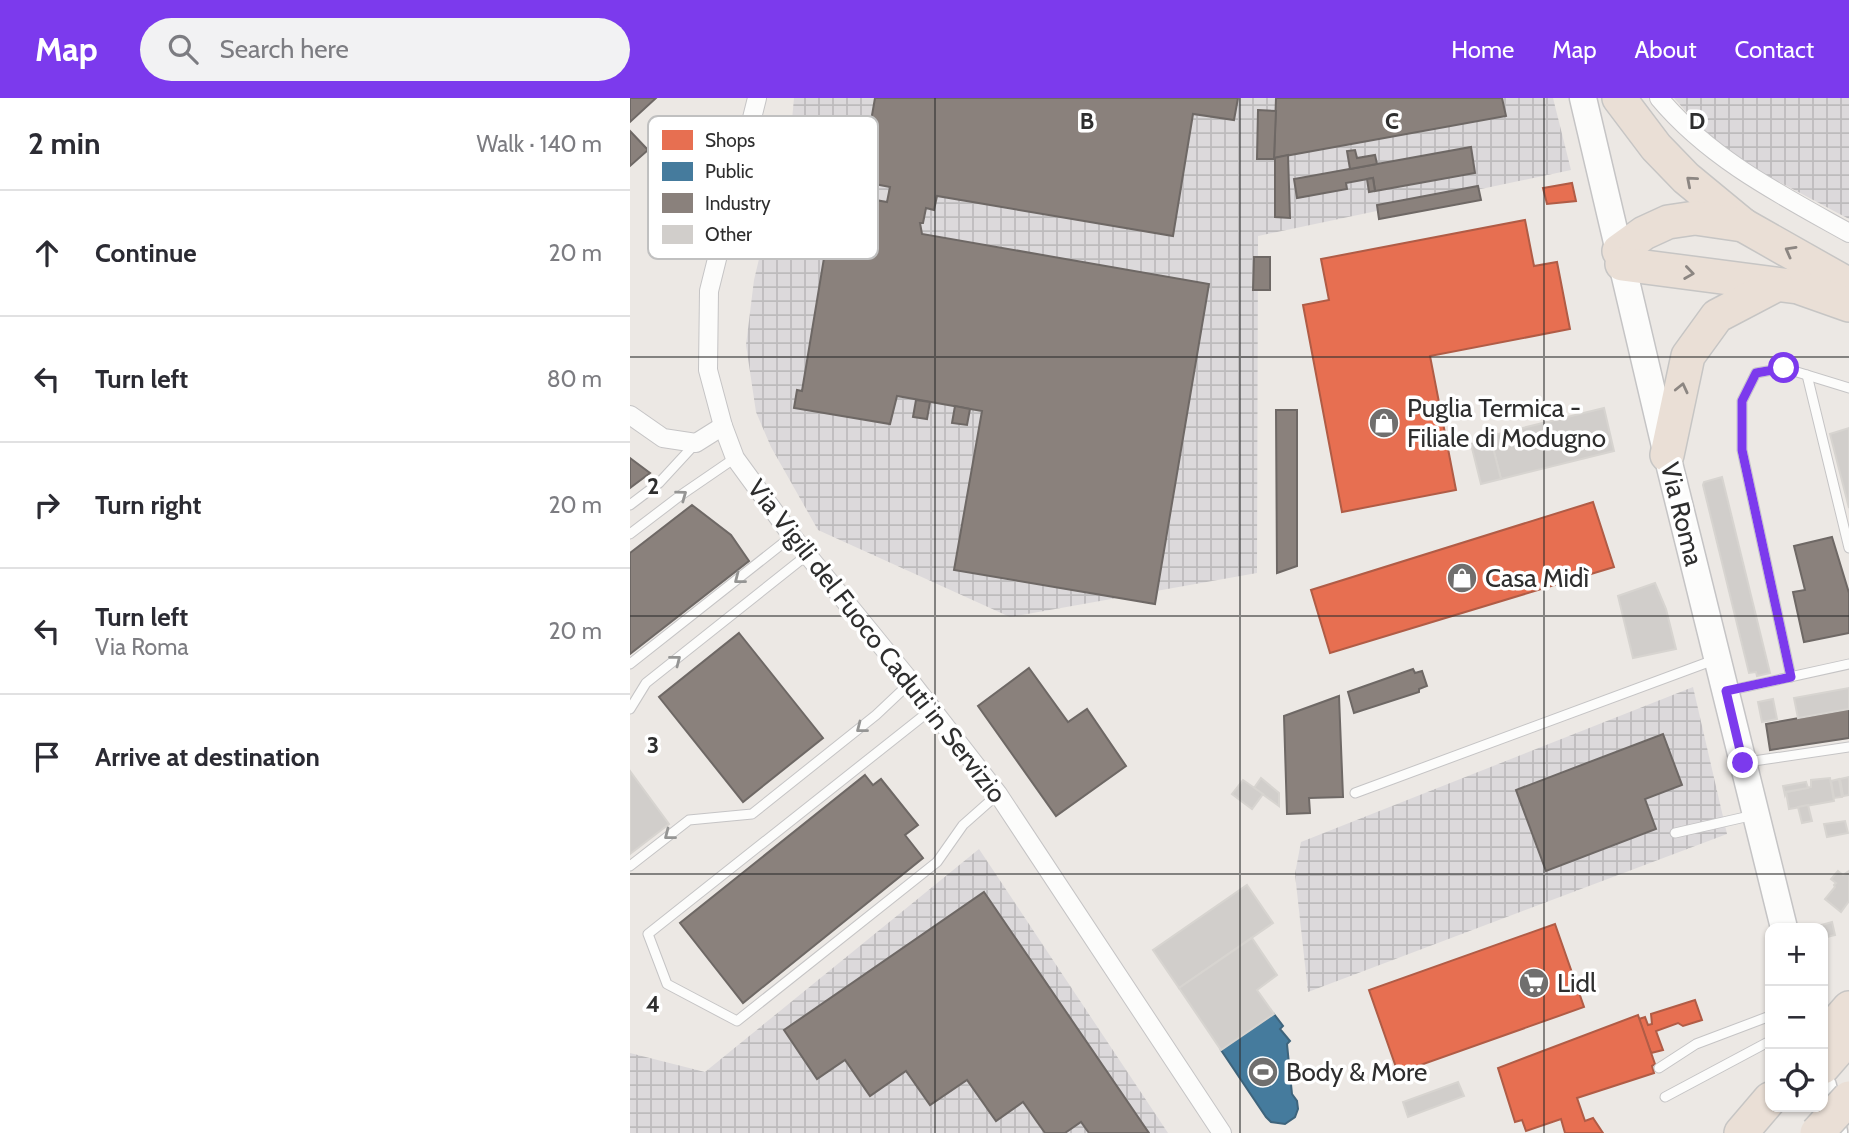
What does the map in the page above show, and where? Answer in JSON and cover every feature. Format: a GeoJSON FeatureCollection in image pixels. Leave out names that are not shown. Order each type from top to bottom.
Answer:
{"type":"FeatureCollection","features":[{"type":"Feature","properties":{"kind":"highway"},"geometry":{"type":"LineString","coordinates":[[1619,98],[1686,178],[1743,225],[1849,285]]}},
{"type":"Feature","properties":{"kind":"highway"},"geometry":{"type":"LineString","coordinates":[[1620,258],[1644,233],[1668,222],[1695,218],[1743,225]]}},
{"type":"Feature","properties":{"kind":"highway"},"geometry":{"type":"LineString","coordinates":[[1620,258],[1798,287],[1849,305]]}},
{"type":"Feature","properties":{"kind":"highway"},"geometry":{"type":"LineString","coordinates":[[1667,455],[1688,356],[1717,316],[1776,285]]}},
{"type":"Feature","properties":{"kind":"highway"},"geometry":{"type":"LineString","coordinates":[[1817,1133],[1849,1098]]}},
{"type":"Feature","properties":{"kind":"highway"},"geometry":{"type":"LineString","coordinates":[[1741,1133],[1765,1105]]}},
{"type":"Feature","properties":{"kind":"highway"},"geometry":{"type":"LineString","coordinates":[[1765,1133],[1784,1112]]}},
{"type":"Feature","properties":{"kind":"main road","name":"Via Roma"},"geometry":{"type":"LineString","coordinates":[[1583,98],[1667,455],[1783,923]]}},
{"type":"Feature","properties":{"kind":"main road"},"geometry":{"type":"LineString","coordinates":[[1828,1107],[1834,1133]]}},
{"type":"Feature","properties":{"kind":"street","name":"Via Vigili del Fuoco Caduti in Servizio"},"geometry":{"type":"LineString","coordinates":[[752,116],[757,98]]}},
{"type":"Feature","properties":{"kind":"street"},"geometry":{"type":"LineString","coordinates":[[1659,98],[1689,131],[1737,167],[1790,201],[1849,233]]}},
{"type":"Feature","properties":{"kind":"street","name":"Via Vigili del Fuoco Caduti in Servizio"},"geometry":{"type":"LineString","coordinates":[[717,259],[709,290],[708,370],[735,458],[792,536],[998,794],[1222,1133]]}},
{"type":"Feature","properties":{"kind":"street"},"geometry":{"type":"LineString","coordinates":[[630,415],[663,438],[696,443],[723,426]]}},
{"type":"Feature","properties":{"kind":"lane"},"geometry":{"type":"LineString","coordinates":[[1791,677],[1742,450],[1742,401],[1756,373],[1784,368],[1849,388]]}},
{"type":"Feature","properties":{"kind":"lane"},"geometry":{"type":"LineString","coordinates":[[1807,375],[1849,548]]}},
{"type":"Feature","properties":{"kind":"lane"},"geometry":{"type":"LineString","coordinates":[[630,505],[659,483],[696,443]]}},
{"type":"Feature","properties":{"kind":"lane"},"geometry":{"type":"LineString","coordinates":[[630,534],[735,458]]}},
{"type":"Feature","properties":{"kind":"lane"},"geometry":{"type":"LineString","coordinates":[[630,664],[792,536]]}},
{"type":"Feature","properties":{"kind":"lane"},"geometry":{"type":"LineString","coordinates":[[630,709],[646,683],[807,555]]}},
{"type":"Feature","properties":{"kind":"lane"},"geometry":{"type":"LineString","coordinates":[[1354,793],[1718,659]]}},
{"type":"Feature","properties":{"kind":"lane"},"geometry":{"type":"LineString","coordinates":[[1726,691],[1849,664]]}},
{"type":"Feature","properties":{"kind":"lane"},"geometry":{"type":"LineString","coordinates":[[630,866],[689,820],[752,814],[876,716],[911,682]]}},
{"type":"Feature","properties":{"kind":"lane"},"geometry":{"type":"LineString","coordinates":[[932,709],[648,934],[667,984],[737,1021],[937,862],[963,825],[998,794]]}},
{"type":"Feature","properties":{"kind":"lane"},"geometry":{"type":"LineString","coordinates":[[1743,763],[1849,747]]}},
{"type":"Feature","properties":{"kind":"lane"},"geometry":{"type":"LineString","coordinates":[[1675,833],[1756,815]]}},
{"type":"Feature","properties":{"kind":"lane"},"geometry":{"type":"LineString","coordinates":[[1659,1068],[1696,1044],[1765,1018]]}},
{"type":"Feature","properties":{"kind":"lane"},"geometry":{"type":"LineString","coordinates":[[1665,1097],[1765,1044]]}},
{"type":"Feature","properties":{"kind":"shaded area"},"geometry":{"type":"Polygon","coordinates":[[[794,98],[1553,98],[1571,170],[1258,236],[1257,573],[1010,617],[818,530],[771,447],[756,412],[746,345],[759,259],[878,259],[878,116],[792,116],[794,98]]]}},
{"type":"Feature","properties":{"kind":"shaded area"},"geometry":{"type":"Polygon","coordinates":[[[1674,98],[1849,98],[1849,219],[1757,170],[1707,135],[1674,98]]]}},
{"type":"Feature","properties":{"kind":"shaded area"},"geometry":{"type":"Polygon","coordinates":[[[1693,687],[1727,834],[1308,992],[1295,874],[1301,842],[1693,687]]]}},
{"type":"Feature","properties":{"kind":"shaded area"},"geometry":{"type":"Polygon","coordinates":[[[979,849],[1168,1133],[630,1133],[630,1053],[705,1072],[979,849]]]}},
{"type":"Feature","properties":{"kind":"building: Shops"},"geometry":{"type":"Polygon","coordinates":[[[1572,183],[1576,201],[1547,204],[1543,188],[1572,183]]]}},
{"type":"Feature","properties":{"kind":"building: Shops","name":"Puglia Termica - Filiale di Modugno"},"geometry":{"type":"Polygon","coordinates":[[[1525,220],[1534,266],[1557,262],[1570,329],[1430,356],[1456,490],[1342,512],[1303,305],[1329,300],[1321,259],[1525,220]]]}},
{"type":"Feature","properties":{"kind":"building: Shops","name":"Casa Midì"},"geometry":{"type":"Polygon","coordinates":[[[1593,502],[1614,567],[1330,653],[1311,590],[1593,502]]]}},
{"type":"Feature","properties":{"kind":"building: Shops"},"geometry":{"type":"Polygon","coordinates":[[[1555,924],[1584,1007],[1398,1073],[1369,990],[1555,924]]]}},
{"type":"Feature","properties":{"kind":"building: Shops"},"geometry":{"type":"Polygon","coordinates":[[[1695,1000],[1702,1020],[1683,1026],[1678,1023],[1656,1031],[1663,1050],[1651,1053],[1639,1019],[1645,1017],[1648,1025],[1652,1024],[1651,1014],[1695,1000]]]}},
{"type":"Feature","properties":{"kind":"building: Shops"},"geometry":{"type":"Polygon","coordinates":[[[1638,1015],[1655,1064],[1652,1066],[1654,1073],[1577,1098],[1585,1121],[1593,1118],[1603,1133],[1565,1133],[1561,1119],[1526,1131],[1522,1120],[1515,1122],[1498,1068],[1638,1015]]]}},
{"type":"Feature","properties":{"kind":"building: Public","name":"Body & More"},"geometry":{"type":"Polygon","coordinates":[[[1274,1014],[1283,1026],[1280,1029],[1290,1041],[1287,1044],[1292,1094],[1298,1109],[1295,1117],[1285,1124],[1271,1122],[1266,1117],[1221,1050],[1274,1014]]]}},
{"type":"Feature","properties":{"kind":"building: Industry"},"geometry":{"type":"Polygon","coordinates":[[[630,98],[656,98],[630,122],[630,98]]]}},
{"type":"Feature","properties":{"kind":"building: Industry"},"geometry":{"type":"Polygon","coordinates":[[[875,98],[1238,98],[1234,120],[1193,114],[1173,236],[937,196],[934,210],[926,208],[923,223],[920,223],[922,234],[1209,284],[1155,604],[954,570],[982,411],[897,396],[890,424],[794,408],[797,390],[802,391],[824,259],[878,259],[878,200],[887,202],[890,187],[878,185],[878,116],[872,116],[875,98]]]}},
{"type":"Feature","properties":{"kind":"building: Industry"},"geometry":{"type":"Polygon","coordinates":[[[1276,98],[1502,98],[1506,116],[1274,158],[1276,98]]]}},
{"type":"Feature","properties":{"kind":"building: Industry"},"geometry":{"type":"Polygon","coordinates":[[[1258,110],[1276,111],[1274,158],[1288,155],[1290,218],[1275,217],[1275,159],[1257,159],[1258,110]]]}},
{"type":"Feature","properties":{"kind":"building: Industry"},"geometry":{"type":"Polygon","coordinates":[[[630,131],[648,150],[630,166],[630,131]]]}},
{"type":"Feature","properties":{"kind":"building: Industry"},"geometry":{"type":"Polygon","coordinates":[[[1471,147],[1475,173],[1375,191],[1373,178],[1346,183],[1347,189],[1297,198],[1294,179],[1471,147]]]}},
{"type":"Feature","properties":{"kind":"building: Industry"},"geometry":{"type":"Polygon","coordinates":[[[1355,150],[1357,158],[1375,155],[1377,164],[1350,169],[1347,151],[1355,150]]]}},
{"type":"Feature","properties":{"kind":"building: Industry"},"geometry":{"type":"Polygon","coordinates":[[[1373,178],[1375,191],[1369,192],[1367,179],[1373,178]]]}},
{"type":"Feature","properties":{"kind":"building: Industry"},"geometry":{"type":"Polygon","coordinates":[[[1478,186],[1481,200],[1379,219],[1377,205],[1478,186]]]}},
{"type":"Feature","properties":{"kind":"building: Industry"},"geometry":{"type":"Polygon","coordinates":[[[1254,257],[1270,257],[1270,290],[1253,290],[1254,257]]]}},
{"type":"Feature","properties":{"kind":"building: Industry"},"geometry":{"type":"Polygon","coordinates":[[[916,400],[930,402],[927,419],[913,417],[916,400]]]}},
{"type":"Feature","properties":{"kind":"building: Industry"},"geometry":{"type":"Polygon","coordinates":[[[955,406],[970,409],[967,425],[952,423],[955,406]]]}},
{"type":"Feature","properties":{"kind":"building: Industry"},"geometry":{"type":"Polygon","coordinates":[[[1276,410],[1297,410],[1297,566],[1277,573],[1276,410]]]}},
{"type":"Feature","properties":{"kind":"building: Industry"},"geometry":{"type":"Polygon","coordinates":[[[630,458],[650,473],[630,488],[630,458]]]}},
{"type":"Feature","properties":{"kind":"building: Industry"},"geometry":{"type":"Polygon","coordinates":[[[692,505],[731,535],[749,561],[630,654],[630,553],[692,505]]]}},
{"type":"Feature","properties":{"kind":"building: Industry"},"geometry":{"type":"Polygon","coordinates":[[[1832,537],[1849,593],[1849,633],[1804,642],[1793,592],[1805,590],[1794,546],[1832,537]]]}},
{"type":"Feature","properties":{"kind":"building: Industry"},"geometry":{"type":"Polygon","coordinates":[[[739,633],[823,738],[743,802],[659,697],[739,633]]]}},
{"type":"Feature","properties":{"kind":"building: Industry"},"geometry":{"type":"Polygon","coordinates":[[[1029,668],[1068,722],[1087,709],[1126,766],[1056,816],[978,706],[1029,668]]]}},
{"type":"Feature","properties":{"kind":"building: Industry"},"geometry":{"type":"Polygon","coordinates":[[[1413,669],[1415,673],[1422,671],[1427,686],[1419,689],[1419,692],[1354,713],[1348,692],[1413,669]]]}},
{"type":"Feature","properties":{"kind":"building: Industry"},"geometry":{"type":"Polygon","coordinates":[[[1339,696],[1343,797],[1309,798],[1310,813],[1287,814],[1284,716],[1339,696]]]}},
{"type":"Feature","properties":{"kind":"building: Industry"},"geometry":{"type":"Polygon","coordinates":[[[1849,709],[1849,738],[1770,750],[1766,724],[1849,709]]]}},
{"type":"Feature","properties":{"kind":"building: Industry"},"geometry":{"type":"Polygon","coordinates":[[[1663,734],[1682,785],[1645,799],[1656,829],[1546,871],[1516,790],[1663,734]]]}},
{"type":"Feature","properties":{"kind":"building: Industry"},"geometry":{"type":"Polygon","coordinates":[[[865,775],[873,785],[881,779],[918,825],[905,835],[923,858],[743,1003],[680,923],[865,775]]]}},
{"type":"Feature","properties":{"kind":"building: Industry"},"geometry":{"type":"Polygon","coordinates":[[[984,892],[1149,1133],[1089,1133],[1081,1122],[1065,1133],[1045,1133],[1023,1102],[996,1121],[967,1080],[930,1105],[906,1071],[870,1096],[845,1060],[817,1079],[784,1030],[984,892]]]}},
{"type":"Feature","properties":{"kind":"building: Other"},"geometry":{"type":"Polygon","coordinates":[[[1604,408],[1614,451],[1501,479],[1490,436],[1604,408]]]}},
{"type":"Feature","properties":{"kind":"building: Other"},"geometry":{"type":"Polygon","coordinates":[[[1849,428],[1849,508],[1830,434],[1849,428]]]}},
{"type":"Feature","properties":{"kind":"building: Other"},"geometry":{"type":"Polygon","coordinates":[[[1491,440],[1501,479],[1481,484],[1471,444],[1491,440]]]}},
{"type":"Feature","properties":{"kind":"building: Other"},"geometry":{"type":"Polygon","coordinates":[[[1722,477],[1770,673],[1757,676],[1756,672],[1749,673],[1703,485],[1704,482],[1722,477]]]}},
{"type":"Feature","properties":{"kind":"building: Other"},"geometry":{"type":"Polygon","coordinates":[[[1655,583],[1666,609],[1676,649],[1633,658],[1618,596],[1655,583]]]}},
{"type":"Feature","properties":{"kind":"building: Other"},"geometry":{"type":"Polygon","coordinates":[[[1849,688],[1849,709],[1798,718],[1794,698],[1849,688]]]}},
{"type":"Feature","properties":{"kind":"building: Other"},"geometry":{"type":"Polygon","coordinates":[[[1773,699],[1777,719],[1762,722],[1758,702],[1773,699]]]}},
{"type":"Feature","properties":{"kind":"building: Other"},"geometry":{"type":"Polygon","coordinates":[[[630,771],[669,824],[630,854],[630,771]]]}},
{"type":"Feature","properties":{"kind":"building: Other"},"geometry":{"type":"Polygon","coordinates":[[[1849,777],[1849,795],[1843,796],[1840,779],[1849,777]]]}},
{"type":"Feature","properties":{"kind":"building: Other"},"geometry":{"type":"Polygon","coordinates":[[[1261,778],[1279,793],[1279,806],[1254,788],[1261,778]]]}},
{"type":"Feature","properties":{"kind":"building: Other"},"geometry":{"type":"Polygon","coordinates":[[[1830,778],[1834,801],[1789,809],[1786,792],[1811,787],[1811,780],[1830,778]]]}},
{"type":"Feature","properties":{"kind":"building: Other"},"geometry":{"type":"Polygon","coordinates":[[[1839,779],[1842,797],[1834,798],[1831,781],[1839,779]]]}},
{"type":"Feature","properties":{"kind":"building: Other"},"geometry":{"type":"Polygon","coordinates":[[[1243,780],[1263,794],[1252,809],[1232,794],[1243,780]]]}},
{"type":"Feature","properties":{"kind":"building: Other"},"geometry":{"type":"Polygon","coordinates":[[[1806,782],[1808,788],[1786,792],[1785,795],[1783,786],[1806,782]]]}},
{"type":"Feature","properties":{"kind":"building: Other"},"geometry":{"type":"Polygon","coordinates":[[[1808,805],[1812,821],[1802,823],[1798,807],[1808,805]]]}},
{"type":"Feature","properties":{"kind":"building: Other"},"geometry":{"type":"Polygon","coordinates":[[[1845,821],[1848,833],[1827,837],[1824,824],[1845,821]]]}},
{"type":"Feature","properties":{"kind":"building: Other"},"geometry":{"type":"Polygon","coordinates":[[[1838,871],[1843,875],[1849,871],[1849,901],[1841,912],[1825,899],[1835,887],[1836,883],[1831,879],[1838,871]]]}},
{"type":"Feature","properties":{"kind":"building: Other"},"geometry":{"type":"Polygon","coordinates":[[[1247,885],[1273,923],[1179,988],[1153,950],[1247,885]]]}},
{"type":"Feature","properties":{"kind":"building: Other"},"geometry":{"type":"Polygon","coordinates":[[[1832,922],[1835,935],[1828,937],[1828,923],[1832,922]]]}},
{"type":"Feature","properties":{"kind":"building: Other"},"geometry":{"type":"Polygon","coordinates":[[[1252,938],[1277,975],[1257,990],[1274,1014],[1221,1050],[1179,988],[1252,938]]]}},
{"type":"Feature","properties":{"kind":"building: Other"},"geometry":{"type":"Polygon","coordinates":[[[1458,1082],[1464,1096],[1408,1117],[1403,1102],[1458,1082]]]}},
{"type":"Feature","properties":{"kind":"place","name":"Puglia Termica - Filiale di Modugno"},"geometry":{"type":"Point","coordinates":[1384,423]}},
{"type":"Feature","properties":{"kind":"place","name":"Casa Midì"},"geometry":{"type":"Point","coordinates":[1462,578]}},
{"type":"Feature","properties":{"kind":"place","name":"Lidl"},"geometry":{"type":"Point","coordinates":[1534,983]}},
{"type":"Feature","properties":{"kind":"place","name":"Body & More"},"geometry":{"type":"Point","coordinates":[1263,1072]}},
{"type":"Feature","properties":{"kind":"route"},"geometry":{"type":"LineString","coordinates":[[1743,763],[1726,691],[1791,677],[1742,450],[1742,401],[1756,373],[1784,368]]}}]}
